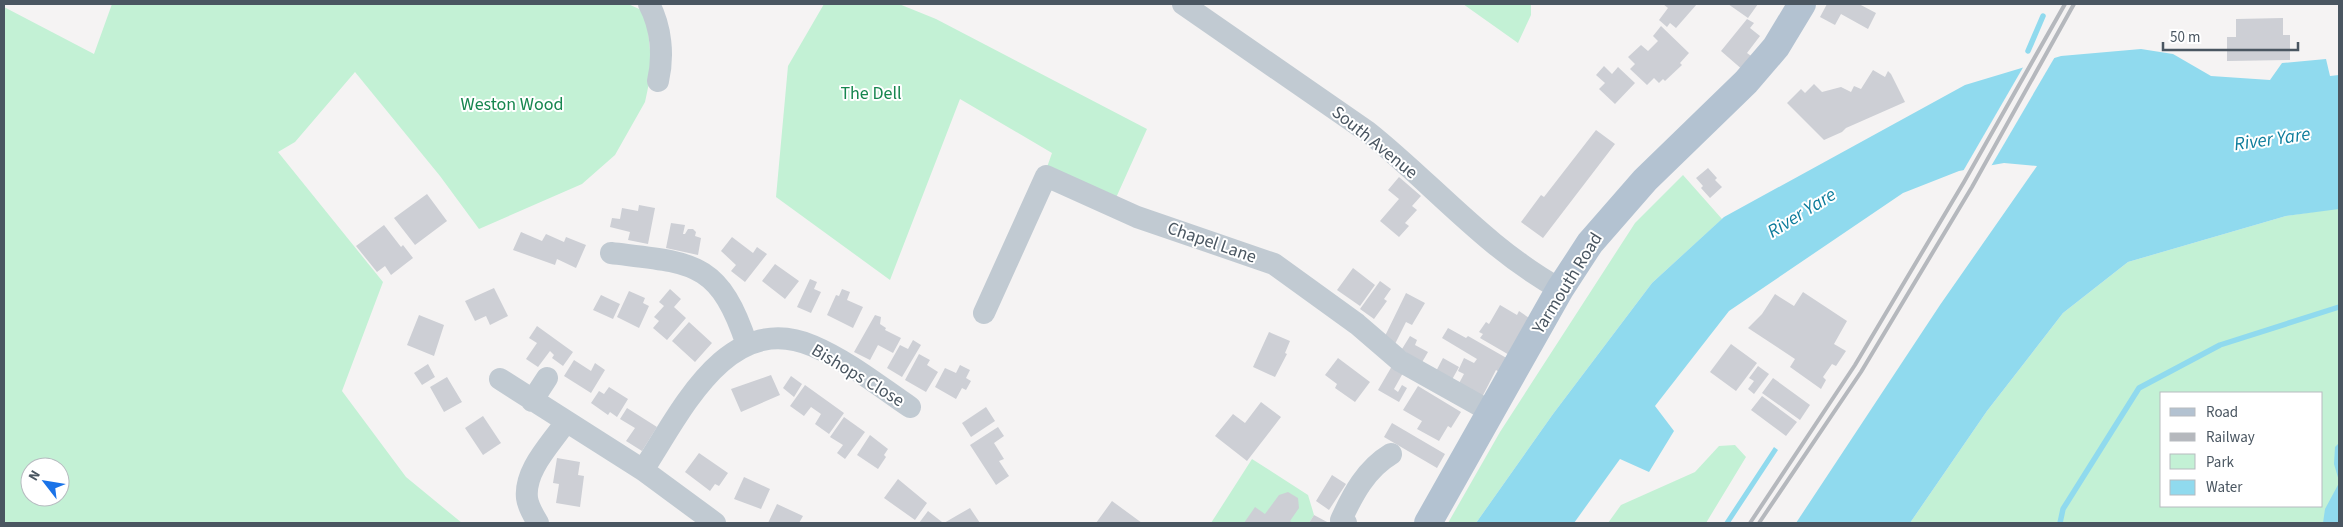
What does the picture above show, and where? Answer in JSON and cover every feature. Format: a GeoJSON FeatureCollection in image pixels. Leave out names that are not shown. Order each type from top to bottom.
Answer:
{"type":"FeatureCollection","features":[{"type":"Feature","properties":{"kind":"main road","name":"Yarmouth Road"},"geometry":{"type":"LineString","coordinates":[[1428,523],[1560,289],[1590,243],[1644,180],[1746,82],[1776,46],[1802,4]]}},
{"type":"Feature","properties":{"kind":"street"},"geometry":{"type":"LineString","coordinates":[[649,4],[658,20],[661,66],[658,81]]}},
{"type":"Feature","properties":{"kind":"street","name":"South Avenue"},"geometry":{"type":"LineString","coordinates":[[1183,4],[1368,132],[1434,192],[1521,264],[1560,289]]}},
{"type":"Feature","properties":{"kind":"street","name":"Chapel Lane"},"geometry":{"type":"LineString","coordinates":[[984,313],[1046,176],[1137,217],[1274,264],[1357,324],[1400,361],[1491,412]]}},
{"type":"Feature","properties":{"kind":"street"},"geometry":{"type":"LineString","coordinates":[[611,253],[683,263],[704,272],[725,296],[738,316],[747,345]]}},
{"type":"Feature","properties":{"kind":"street","name":"Bishops Close"},"geometry":{"type":"LineString","coordinates":[[642,470],[701,380],[723,358],[747,345],[770,340],[794,340],[811,346],[832,356],[910,407]]}},
{"type":"Feature","properties":{"kind":"street"},"geometry":{"type":"LineString","coordinates":[[532,401],[547,378]]}},
{"type":"Feature","properties":{"kind":"street"},"geometry":{"type":"LineString","coordinates":[[500,379],[642,470],[715,523]]}},
{"type":"Feature","properties":{"kind":"street"},"geometry":{"type":"LineString","coordinates":[[538,523],[527,498],[528,482],[534,466],[566,423]]}},
{"type":"Feature","properties":{"kind":"street"},"geometry":{"type":"LineString","coordinates":[[1338,519],[1367,474],[1380,460],[1392,454]]}},
{"type":"Feature","properties":{"kind":"green space","name":"Weston Wood"},"geometry":{"type":"Polygon","coordinates":[[[112,4],[628,4],[646,12],[652,69],[645,102],[615,155],[582,184],[479,229],[440,176],[355,72],[295,142],[278,152],[383,282],[342,391],[406,477],[462,523],[4,523],[4,7],[94,54],[112,4]]]}},
{"type":"Feature","properties":{"kind":"green space","name":"The Dell"},"geometry":{"type":"Polygon","coordinates":[[[824,4],[899,4],[936,19],[1147,129],[1115,200],[1046,170],[1052,153],[960,99],[890,280],[776,197],[788,66],[824,4]]]}},
{"type":"Feature","properties":{"kind":"green space"},"geometry":{"type":"Polygon","coordinates":[[[1463,4],[1531,4],[1531,15],[1518,43],[1463,4]]]}},
{"type":"Feature","properties":{"kind":"green space"},"geometry":{"type":"Polygon","coordinates":[[[1683,175],[1722,219],[1652,283],[1553,414],[1476,523],[1448,523],[1500,432],[1635,223],[1683,175]]]}},
{"type":"Feature","properties":{"kind":"green space"},"geometry":{"type":"Polygon","coordinates":[[[2339,208],[2339,523],[1910,523],[1987,411],[2063,313],[2128,262],[2286,216],[2339,208]]]}},
{"type":"Feature","properties":{"kind":"green space"},"geometry":{"type":"Polygon","coordinates":[[[1735,445],[1746,457],[1706,523],[1608,523],[1621,505],[1695,472],[1719,446],[1735,445]]]}},
{"type":"Feature","properties":{"kind":"green space"},"geometry":{"type":"Polygon","coordinates":[[[1252,459],[1308,495],[1314,515],[1309,523],[1211,523],[1252,459]]]}},
{"type":"Feature","properties":{"kind":"water","name":"River Yare"},"geometry":{"type":"Polygon","coordinates":[[[2141,49],[2173,54],[2211,76],[2270,80],[2282,63],[2326,59],[2330,76],[2339,75],[2339,209],[2286,216],[2128,262],[2063,313],[1987,411],[1910,523],[1796,523],[1940,305],[2037,166],[2004,163],[1959,171],[1903,193],[1729,311],[1655,406],[1674,431],[1649,472],[1620,459],[1574,523],[1476,523],[1553,414],[1652,283],[1724,217],[1965,85],[2061,56],[2141,49]]]}},
{"type":"Feature","properties":{"kind":"water"},"geometry":{"type":"Polygon","coordinates":[[[2339,443],[2339,481],[2334,464],[2335,447],[2339,443]]]}},
{"type":"Feature","properties":{"kind":"water"},"geometry":{"type":"Polygon","coordinates":[[[1774,447],[1778,450],[1730,523],[1724,523],[1774,447]]]}},
{"type":"Feature","properties":{"kind":"water"},"geometry":{"type":"Polygon","coordinates":[[[2339,483],[2339,523],[2323,523],[2325,509],[2339,483]]]}},
{"type":"Feature","properties":{"kind":"pier"},"geometry":{"type":"Polygon","coordinates":[[[2056,55],[1990,168],[1962,173],[2025,64],[2056,55]]]}},
{"type":"Feature","properties":{"kind":"building"},"geometry":{"type":"Polygon","coordinates":[[[1663,4],[1697,4],[1676,28],[1670,23],[1667,27],[1659,20],[1668,8],[1663,4]]]}},
{"type":"Feature","properties":{"kind":"building"},"geometry":{"type":"Polygon","coordinates":[[[1728,4],[1758,4],[1748,18],[1728,4]]]}},
{"type":"Feature","properties":{"kind":"building"},"geometry":{"type":"Polygon","coordinates":[[[1827,4],[1859,4],[1876,13],[1868,29],[1841,14],[1835,25],[1820,17],[1827,4]]]}},
{"type":"Feature","properties":{"kind":"building"},"geometry":{"type":"Polygon","coordinates":[[[2283,18],[2283,35],[2290,35],[2290,60],[2227,61],[2227,37],[2236,37],[2236,19],[2283,18]]]}},
{"type":"Feature","properties":{"kind":"building"},"geometry":{"type":"Polygon","coordinates":[[[1747,19],[1754,23],[1750,28],[1760,36],[1747,53],[1754,58],[1744,71],[1721,51],[1747,19]]]}},
{"type":"Feature","properties":{"kind":"building"},"geometry":{"type":"Polygon","coordinates":[[[1661,26],[1689,53],[1680,63],[1682,65],[1665,81],[1663,79],[1659,83],[1654,78],[1647,85],[1630,69],[1635,64],[1628,57],[1641,45],[1648,51],[1658,41],[1653,36],[1661,26]]]}},
{"type":"Feature","properties":{"kind":"building"},"geometry":{"type":"Polygon","coordinates":[[[1604,66],[1612,74],[1618,67],[1635,83],[1615,104],[1599,89],[1605,83],[1596,75],[1604,66]]]}},
{"type":"Feature","properties":{"kind":"building"},"geometry":{"type":"Polygon","coordinates":[[[1873,70],[1885,77],[1888,71],[1891,74],[1905,102],[1846,128],[1842,132],[1824,140],[1787,103],[1801,89],[1805,93],[1814,84],[1822,92],[1841,87],[1851,92],[1854,86],[1861,89],[1873,70]]]}},
{"type":"Feature","properties":{"kind":"building"},"geometry":{"type":"Polygon","coordinates":[[[1596,130],[1615,144],[1543,238],[1521,222],[1541,195],[1544,197],[1596,130]]]}},
{"type":"Feature","properties":{"kind":"building"},"geometry":{"type":"Polygon","coordinates":[[[1708,168],[1722,187],[1710,198],[1701,188],[1703,186],[1696,178],[1708,168]]]}},
{"type":"Feature","properties":{"kind":"building"},"geometry":{"type":"Polygon","coordinates":[[[1399,177],[1421,196],[1412,206],[1417,210],[1405,223],[1409,226],[1399,237],[1380,221],[1399,199],[1388,190],[1399,177]]]}},
{"type":"Feature","properties":{"kind":"building"},"geometry":{"type":"Polygon","coordinates":[[[427,194],[447,221],[415,245],[394,218],[427,194]]]}},
{"type":"Feature","properties":{"kind":"building"},"geometry":{"type":"Polygon","coordinates":[[[639,205],[655,208],[648,244],[628,240],[630,232],[610,227],[612,218],[620,219],[622,208],[638,211],[639,205]]]}},
{"type":"Feature","properties":{"kind":"building"},"geometry":{"type":"Polygon","coordinates":[[[671,223],[685,225],[683,234],[688,229],[693,229],[696,232],[695,236],[701,238],[698,255],[666,248],[671,223]]]}},
{"type":"Feature","properties":{"kind":"building"},"geometry":{"type":"Polygon","coordinates":[[[384,225],[401,247],[403,245],[413,258],[391,275],[385,266],[377,272],[356,246],[384,225]]]}},
{"type":"Feature","properties":{"kind":"building"},"geometry":{"type":"Polygon","coordinates":[[[521,232],[542,241],[546,234],[564,242],[566,237],[586,245],[576,268],[557,259],[555,265],[513,250],[521,232]]]}},
{"type":"Feature","properties":{"kind":"building"},"geometry":{"type":"Polygon","coordinates":[[[732,237],[753,253],[757,247],[767,254],[745,282],[731,271],[736,265],[721,251],[732,237]]]}},
{"type":"Feature","properties":{"kind":"building"},"geometry":{"type":"Polygon","coordinates":[[[775,264],[799,281],[785,299],[762,281],[775,264]]]}},
{"type":"Feature","properties":{"kind":"building"},"geometry":{"type":"Polygon","coordinates":[[[1353,268],[1375,285],[1360,306],[1337,290],[1353,268]]]}},
{"type":"Feature","properties":{"kind":"building"},"geometry":{"type":"Polygon","coordinates":[[[810,279],[817,282],[814,289],[821,292],[811,313],[797,307],[810,279]]]}},
{"type":"Feature","properties":{"kind":"building"},"geometry":{"type":"Polygon","coordinates":[[[1380,281],[1391,289],[1384,299],[1387,301],[1374,319],[1360,309],[1380,281]]]}},
{"type":"Feature","properties":{"kind":"building"},"geometry":{"type":"Polygon","coordinates":[[[494,288],[508,316],[490,325],[486,316],[475,321],[465,301],[494,288]]]}},
{"type":"Feature","properties":{"kind":"building"},"geometry":{"type":"Polygon","coordinates":[[[670,289],[681,299],[674,307],[686,318],[667,340],[653,328],[659,321],[654,317],[664,306],[659,302],[670,289]]]}},
{"type":"Feature","properties":{"kind":"building"},"geometry":{"type":"Polygon","coordinates":[[[842,289],[850,292],[847,300],[863,307],[853,328],[827,315],[836,295],[839,296],[842,289]]]}},
{"type":"Feature","properties":{"kind":"building"},"geometry":{"type":"Polygon","coordinates":[[[629,291],[645,298],[643,303],[649,306],[639,328],[617,317],[629,291]]]}},
{"type":"Feature","properties":{"kind":"building"},"geometry":{"type":"Polygon","coordinates":[[[1803,292],[1847,321],[1834,344],[1846,351],[1836,366],[1832,364],[1823,377],[1826,380],[1821,389],[1790,367],[1795,359],[1748,328],[1762,314],[1775,294],[1794,306],[1803,292]]]}},
{"type":"Feature","properties":{"kind":"building"},"geometry":{"type":"Polygon","coordinates":[[[1406,293],[1425,303],[1412,325],[1406,322],[1394,346],[1384,338],[1406,293]]]}},
{"type":"Feature","properties":{"kind":"building"},"geometry":{"type":"Polygon","coordinates":[[[601,295],[620,304],[613,319],[593,310],[601,295]]]}},
{"type":"Feature","properties":{"kind":"building"},"geometry":{"type":"Polygon","coordinates":[[[1500,305],[1517,315],[1519,311],[1532,320],[1511,356],[1480,338],[1483,334],[1479,332],[1486,322],[1489,324],[1500,305]]]}},
{"type":"Feature","properties":{"kind":"building"},"geometry":{"type":"Polygon","coordinates":[[[419,315],[444,325],[434,356],[407,345],[419,315]]]}},
{"type":"Feature","properties":{"kind":"building"},"geometry":{"type":"Polygon","coordinates":[[[875,315],[881,317],[880,324],[886,328],[885,330],[901,338],[893,353],[878,345],[870,360],[854,352],[875,315]]]}},
{"type":"Feature","properties":{"kind":"building"},"geometry":{"type":"Polygon","coordinates":[[[689,322],[712,343],[695,362],[672,341],[689,322]]]}},
{"type":"Feature","properties":{"kind":"building"},"geometry":{"type":"Polygon","coordinates":[[[537,326],[573,352],[563,366],[552,358],[554,355],[550,351],[538,367],[526,359],[537,343],[529,338],[537,326]]]}},
{"type":"Feature","properties":{"kind":"building"},"geometry":{"type":"Polygon","coordinates":[[[1448,328],[1466,338],[1468,336],[1510,360],[1502,374],[1496,370],[1479,403],[1457,387],[1464,374],[1458,371],[1464,358],[1474,363],[1477,359],[1442,338],[1448,328]]]}},
{"type":"Feature","properties":{"kind":"building"},"geometry":{"type":"Polygon","coordinates":[[[1269,332],[1290,341],[1285,353],[1287,354],[1275,377],[1253,367],[1269,332]]]}},
{"type":"Feature","properties":{"kind":"building"},"geometry":{"type":"Polygon","coordinates":[[[1410,336],[1417,340],[1415,345],[1428,352],[1421,364],[1402,349],[1410,336]]]}},
{"type":"Feature","properties":{"kind":"building"},"geometry":{"type":"Polygon","coordinates":[[[913,340],[921,345],[902,377],[887,368],[900,345],[908,349],[913,340]]]}},
{"type":"Feature","properties":{"kind":"building"},"geometry":{"type":"Polygon","coordinates":[[[1731,344],[1757,363],[1736,391],[1710,372],[1731,344]]]}},
{"type":"Feature","properties":{"kind":"building"},"geometry":{"type":"Polygon","coordinates":[[[919,354],[930,360],[927,365],[938,372],[926,392],[905,380],[919,354]]]}},
{"type":"Feature","properties":{"kind":"building"},"geometry":{"type":"Polygon","coordinates":[[[1338,358],[1370,382],[1355,402],[1335,388],[1337,384],[1325,375],[1338,358]]]}},
{"type":"Feature","properties":{"kind":"building"},"geometry":{"type":"Polygon","coordinates":[[[1443,358],[1459,367],[1449,385],[1433,377],[1443,358]]]}},
{"type":"Feature","properties":{"kind":"building"},"geometry":{"type":"Polygon","coordinates":[[[574,360],[591,371],[595,363],[605,370],[591,393],[564,376],[574,360]]]}},
{"type":"Feature","properties":{"kind":"building"},"geometry":{"type":"Polygon","coordinates":[[[428,364],[435,377],[422,385],[414,373],[428,364]]]}},
{"type":"Feature","properties":{"kind":"building"},"geometry":{"type":"Polygon","coordinates":[[[960,365],[970,370],[966,378],[971,381],[966,390],[962,388],[956,399],[935,387],[945,368],[956,373],[960,365]]]}},
{"type":"Feature","properties":{"kind":"building"},"geometry":{"type":"Polygon","coordinates":[[[1392,366],[1403,373],[1394,389],[1398,392],[1402,385],[1407,388],[1399,402],[1378,390],[1392,366]]]}},
{"type":"Feature","properties":{"kind":"building"},"geometry":{"type":"Polygon","coordinates":[[[1758,366],[1769,374],[1754,394],[1748,389],[1754,381],[1749,378],[1758,366]]]}},
{"type":"Feature","properties":{"kind":"building"},"geometry":{"type":"Polygon","coordinates":[[[771,375],[780,395],[741,412],[731,389],[771,375]]]}},
{"type":"Feature","properties":{"kind":"building"},"geometry":{"type":"Polygon","coordinates":[[[791,376],[802,384],[794,397],[783,388],[791,376]]]}},
{"type":"Feature","properties":{"kind":"building"},"geometry":{"type":"Polygon","coordinates":[[[447,377],[462,402],[444,412],[430,387],[447,377]]]}},
{"type":"Feature","properties":{"kind":"building"},"geometry":{"type":"Polygon","coordinates":[[[1773,378],[1810,405],[1800,420],[1762,393],[1773,378]]]}},
{"type":"Feature","properties":{"kind":"building"},"geometry":{"type":"Polygon","coordinates":[[[805,385],[844,413],[829,434],[815,424],[821,414],[811,407],[804,416],[790,406],[805,385]]]}},
{"type":"Feature","properties":{"kind":"building"},"geometry":{"type":"Polygon","coordinates":[[[1418,386],[1461,412],[1451,428],[1448,426],[1439,441],[1417,429],[1422,421],[1403,410],[1418,386]]]}},
{"type":"Feature","properties":{"kind":"building"},"geometry":{"type":"Polygon","coordinates":[[[609,387],[628,399],[617,417],[610,412],[608,415],[591,403],[599,391],[604,394],[609,387]]]}},
{"type":"Feature","properties":{"kind":"building"},"geometry":{"type":"Polygon","coordinates":[[[1762,396],[1797,422],[1786,436],[1751,410],[1762,396]]]}},
{"type":"Feature","properties":{"kind":"building"},"geometry":{"type":"Polygon","coordinates":[[[1261,402],[1281,417],[1247,461],[1215,436],[1233,414],[1245,423],[1261,402]]]}},
{"type":"Feature","properties":{"kind":"building"},"geometry":{"type":"Polygon","coordinates":[[[986,407],[995,421],[971,437],[962,423],[986,407]]]}},
{"type":"Feature","properties":{"kind":"building"},"geometry":{"type":"Polygon","coordinates":[[[627,408],[657,427],[642,451],[626,441],[635,428],[620,419],[627,408]]]}},
{"type":"Feature","properties":{"kind":"building"},"geometry":{"type":"Polygon","coordinates":[[[483,416],[501,443],[483,455],[465,428],[483,416]]]}},
{"type":"Feature","properties":{"kind":"building"},"geometry":{"type":"Polygon","coordinates":[[[844,417],[865,432],[845,459],[837,453],[843,445],[830,437],[844,417]]]}},
{"type":"Feature","properties":{"kind":"building"},"geometry":{"type":"Polygon","coordinates":[[[1392,423],[1445,454],[1437,468],[1384,437],[1392,423]]]}},
{"type":"Feature","properties":{"kind":"building"},"geometry":{"type":"Polygon","coordinates":[[[998,427],[1004,436],[994,443],[1004,459],[999,461],[1009,476],[996,485],[970,445],[998,427]]]}},
{"type":"Feature","properties":{"kind":"building"},"geometry":{"type":"Polygon","coordinates":[[[870,435],[888,449],[884,455],[886,457],[878,469],[857,455],[870,435]]]}},
{"type":"Feature","properties":{"kind":"building"},"geometry":{"type":"Polygon","coordinates":[[[699,453],[728,473],[719,486],[715,484],[710,491],[685,472],[699,453]]]}},
{"type":"Feature","properties":{"kind":"building"},"geometry":{"type":"Polygon","coordinates":[[[557,458],[580,462],[578,475],[584,476],[580,507],[556,503],[559,484],[553,483],[557,458]]]}},
{"type":"Feature","properties":{"kind":"building"},"geometry":{"type":"Polygon","coordinates":[[[1332,475],[1346,484],[1329,510],[1316,501],[1332,475]]]}},
{"type":"Feature","properties":{"kind":"building"},"geometry":{"type":"Polygon","coordinates":[[[744,477],[770,489],[761,509],[734,499],[744,477]]]}},
{"type":"Feature","properties":{"kind":"building"},"geometry":{"type":"Polygon","coordinates":[[[898,479],[927,503],[915,520],[884,498],[898,479]]]}},
{"type":"Feature","properties":{"kind":"building"},"geometry":{"type":"Polygon","coordinates":[[[1288,492],[1298,498],[1299,508],[1290,521],[1293,523],[1244,523],[1255,507],[1265,514],[1279,495],[1288,492]]]}},
{"type":"Feature","properties":{"kind":"building"},"geometry":{"type":"Polygon","coordinates":[[[1112,501],[1142,523],[1096,523],[1112,501]]]}},
{"type":"Feature","properties":{"kind":"building"},"geometry":{"type":"Polygon","coordinates":[[[777,504],[803,516],[799,523],[768,523],[777,504]]]}},
{"type":"Feature","properties":{"kind":"building"},"geometry":{"type":"Polygon","coordinates":[[[970,508],[980,523],[944,523],[956,516],[970,508]]]}},
{"type":"Feature","properties":{"kind":"building"},"geometry":{"type":"Polygon","coordinates":[[[928,511],[942,522],[919,523],[928,511]]]}},
{"type":"Feature","properties":{"kind":"building"},"geometry":{"type":"Polygon","coordinates":[[[1314,515],[1329,523],[1309,523],[1314,515]]]}},
{"type":"Feature","properties":{"kind":"waterway"},"geometry":{"type":"LineString","coordinates":[[2028,51],[2043,16]]}},
{"type":"Feature","properties":{"kind":"waterway"},"geometry":{"type":"LineString","coordinates":[[2060,523],[2063,509],[2139,388],[2220,345],[2339,307]]}},
{"type":"Feature","properties":{"kind":"railway"},"geometry":{"type":"LineString","coordinates":[[1750,523],[1855,365],[1964,182],[2065,4]]}},
{"type":"Feature","properties":{"kind":"railway"},"geometry":{"type":"LineString","coordinates":[[1759,523],[1861,372],[1972,187],[2074,4]]}}]}
